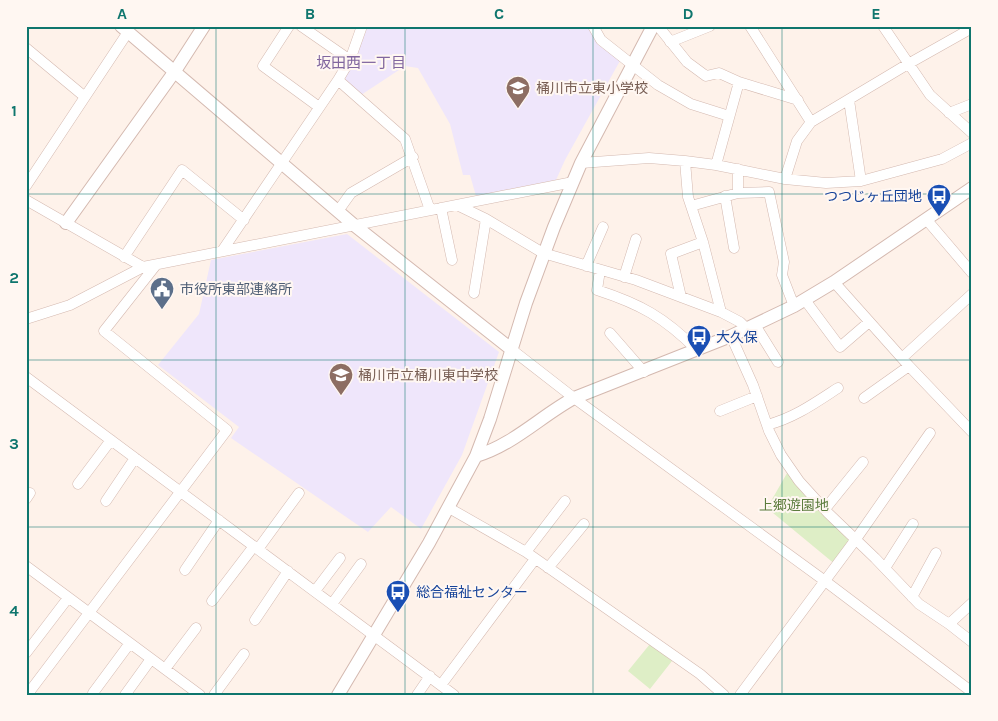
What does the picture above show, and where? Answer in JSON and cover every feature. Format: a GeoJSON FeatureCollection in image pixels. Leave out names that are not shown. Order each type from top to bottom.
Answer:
{"type":"FeatureCollection","features":[{"type":"Feature","properties":{"kind":"street"},"geometry":{"type":"LineString","coordinates":[[66,224],[175,71],[204,26]]}},
{"type":"Feature","properties":{"kind":"street"},"geometry":{"type":"LineString","coordinates":[[289,26],[264,66],[319,107]]}},
{"type":"Feature","properties":{"kind":"street"},"geometry":{"type":"LineString","coordinates":[[301,26],[350,60]]}},
{"type":"Feature","properties":{"kind":"street"},"geometry":{"type":"LineString","coordinates":[[222,251],[338,80],[350,60],[362,26]]}},
{"type":"Feature","properties":{"kind":"street"},"geometry":{"type":"LineString","coordinates":[[593,26],[600,40],[658,85],[691,104],[729,116]]}},
{"type":"Feature","properties":{"kind":"street"},"geometry":{"type":"LineString","coordinates":[[338,695],[449,508],[476,456],[490,420],[543,253],[581,163],[654,26]]}},
{"type":"Feature","properties":{"kind":"street"},"geometry":{"type":"LineString","coordinates":[[658,26],[687,62],[706,76],[719,73],[739,82],[798,100]]}},
{"type":"Feature","properties":{"kind":"street"},"geometry":{"type":"LineString","coordinates":[[670,42],[710,26]]}},
{"type":"Feature","properties":{"kind":"street"},"geometry":{"type":"LineString","coordinates":[[750,26],[811,122]]}},
{"type":"Feature","properties":{"kind":"street"},"geometry":{"type":"LineString","coordinates":[[883,26],[930,95],[972,133]]}},
{"type":"Feature","properties":{"kind":"street"},"geometry":{"type":"LineString","coordinates":[[26,186],[85,97],[125,29],[354,225],[511,349],[574,398],[825,581],[972,692]]}},
{"type":"Feature","properties":{"kind":"street"},"geometry":{"type":"LineString","coordinates":[[785,179],[797,141],[811,122],[967,29]]}},
{"type":"Feature","properties":{"kind":"street"},"geometry":{"type":"LineString","coordinates":[[27,50],[85,97]]}},
{"type":"Feature","properties":{"kind":"street"},"geometry":{"type":"LineString","coordinates":[[338,80],[405,139],[430,210]]}},
{"type":"Feature","properties":{"kind":"street"},"geometry":{"type":"LineString","coordinates":[[716,164],[739,82]]}},
{"type":"Feature","properties":{"kind":"street"},"geometry":{"type":"LineString","coordinates":[[849,100],[860,181]]}},
{"type":"Feature","properties":{"kind":"street"},"geometry":{"type":"LineString","coordinates":[[949,113],[972,104]]}},
{"type":"Feature","properties":{"kind":"street"},"geometry":{"type":"LineString","coordinates":[[581,163],[649,158],[716,164],[785,179],[826,183],[860,181],[942,159],[972,143]]}},
{"type":"Feature","properties":{"kind":"street"},"geometry":{"type":"LineString","coordinates":[[338,211],[351,193],[413,158]]}},
{"type":"Feature","properties":{"kind":"street"},"geometry":{"type":"LineString","coordinates":[[685,161],[688,198],[703,242],[721,312]]}},
{"type":"Feature","properties":{"kind":"street"},"geometry":{"type":"LineString","coordinates":[[738,169],[738,192]]}},
{"type":"Feature","properties":{"kind":"street"},"geometry":{"type":"LineString","coordinates":[[124,257],[182,170],[244,220]]}},
{"type":"Feature","properties":{"kind":"street"},"geometry":{"type":"LineString","coordinates":[[26,320],[70,305],[143,267],[573,182]]}},
{"type":"Feature","properties":{"kind":"street"},"geometry":{"type":"LineString","coordinates":[[691,206],[738,192],[769,192],[784,262],[782,275],[800,303],[840,347],[869,322]]}},
{"type":"Feature","properties":{"kind":"street"},"geometry":{"type":"LineString","coordinates":[[476,456],[501,446],[558,406],[574,398],[644,372],[731,336],[800,303],[926,219],[970,193]]}},
{"type":"Feature","properties":{"kind":"street"},"geometry":{"type":"LineString","coordinates":[[725,196],[734,248]]}},
{"type":"Feature","properties":{"kind":"street"},"geometry":{"type":"LineString","coordinates":[[26,200],[143,267]]}},
{"type":"Feature","properties":{"kind":"street"},"geometry":{"type":"LineString","coordinates":[[457,205],[486,219],[543,253],[624,277],[721,312],[751,327],[778,362]]}},
{"type":"Feature","properties":{"kind":"street"},"geometry":{"type":"LineString","coordinates":[[441,208],[452,260]]}},
{"type":"Feature","properties":{"kind":"street"},"geometry":{"type":"LineString","coordinates":[[474,293],[486,219]]}},
{"type":"Feature","properties":{"kind":"street"},"geometry":{"type":"LineString","coordinates":[[926,219],[972,273]]}},
{"type":"Feature","properties":{"kind":"street"},"geometry":{"type":"LineString","coordinates":[[586,266],[602,227]]}},
{"type":"Feature","properties":{"kind":"street"},"geometry":{"type":"LineString","coordinates":[[624,277],[636,240]]}},
{"type":"Feature","properties":{"kind":"street"},"geometry":{"type":"LineString","coordinates":[[681,297],[671,254],[703,242]]}},
{"type":"Feature","properties":{"kind":"street"},"geometry":{"type":"LineString","coordinates":[[27,695],[227,430],[104,332],[156,265]]}},
{"type":"Feature","properties":{"kind":"street"},"geometry":{"type":"LineString","coordinates":[[600,270],[596,290],[621,298],[648,310],[676,329],[697,350]]}},
{"type":"Feature","properties":{"kind":"street"},"geometry":{"type":"LineString","coordinates":[[834,282],[909,366],[972,432]]}},
{"type":"Feature","properties":{"kind":"street"},"geometry":{"type":"LineString","coordinates":[[902,358],[972,294]]}},
{"type":"Feature","properties":{"kind":"street"},"geometry":{"type":"LineString","coordinates":[[610,333],[644,372]]}},
{"type":"Feature","properties":{"kind":"street"},"geometry":{"type":"LineString","coordinates":[[731,336],[757,396],[767,425],[781,454],[799,481],[824,509],[919,604],[972,642]]}},
{"type":"Feature","properties":{"kind":"street"},"geometry":{"type":"LineString","coordinates":[[864,398],[909,366]]}},
{"type":"Feature","properties":{"kind":"street"},"geometry":{"type":"LineString","coordinates":[[26,377],[454,695]]}},
{"type":"Feature","properties":{"kind":"street"},"geometry":{"type":"LineString","coordinates":[[767,425],[800,413],[838,388]]}},
{"type":"Feature","properties":{"kind":"street"},"geometry":{"type":"LineString","coordinates":[[720,412],[757,396]]}},
{"type":"Feature","properties":{"kind":"street"},"geometry":{"type":"LineString","coordinates":[[740,695],[856,539],[930,433]]}},
{"type":"Feature","properties":{"kind":"street"},"geometry":{"type":"LineString","coordinates":[[78,484],[111,440]]}},
{"type":"Feature","properties":{"kind":"street"},"geometry":{"type":"LineString","coordinates":[[106,501],[136,458]]}},
{"type":"Feature","properties":{"kind":"street"},"geometry":{"type":"LineString","coordinates":[[824,509],[863,462]]}},
{"type":"Feature","properties":{"kind":"street"},"geometry":{"type":"LineString","coordinates":[[212,601],[299,493]]}},
{"type":"Feature","properties":{"kind":"street"},"geometry":{"type":"LineString","coordinates":[[441,684],[566,501]]}},
{"type":"Feature","properties":{"kind":"street"},"geometry":{"type":"LineString","coordinates":[[449,508],[548,568],[700,674],[724,695]]}},
{"type":"Feature","properties":{"kind":"street"},"geometry":{"type":"LineString","coordinates":[[184,570],[219,520]]}},
{"type":"Feature","properties":{"kind":"street"},"geometry":{"type":"LineString","coordinates":[[548,568],[584,524]]}},
{"type":"Feature","properties":{"kind":"street"},"geometry":{"type":"LineString","coordinates":[[885,568],[914,524]]}},
{"type":"Feature","properties":{"kind":"street"},"geometry":{"type":"LineString","coordinates":[[912,596],[936,553]]}},
{"type":"Feature","properties":{"kind":"street"},"geometry":{"type":"LineString","coordinates":[[315,591],[340,558]]}},
{"type":"Feature","properties":{"kind":"street"},"geometry":{"type":"LineString","coordinates":[[332,604],[361,564]]}},
{"type":"Feature","properties":{"kind":"street"},"geometry":{"type":"LineString","coordinates":[[28,570],[200,695]]}},
{"type":"Feature","properties":{"kind":"street"},"geometry":{"type":"LineString","coordinates":[[256,620],[288,571]]}},
{"type":"Feature","properties":{"kind":"street"},"geometry":{"type":"LineString","coordinates":[[26,653],[68,598]]}},
{"type":"Feature","properties":{"kind":"street"},"geometry":{"type":"LineString","coordinates":[[949,624],[972,603]]}},
{"type":"Feature","properties":{"kind":"street"},"geometry":{"type":"LineString","coordinates":[[165,669],[196,628]]}},
{"type":"Feature","properties":{"kind":"street"},"geometry":{"type":"LineString","coordinates":[[94,693],[130,643]]}},
{"type":"Feature","properties":{"kind":"street"},"geometry":{"type":"LineString","coordinates":[[214,695],[244,654]]}},
{"type":"Feature","properties":{"kind":"street"},"geometry":{"type":"LineString","coordinates":[[125,695],[151,659]]}},
{"type":"Feature","properties":{"kind":"street"},"geometry":{"type":"LineString","coordinates":[[417,695],[430,676]]}},
{"type":"Feature","properties":{"kind":"shaded area","name":"桶川市立東小学校"},"geometry":{"type":"Polygon","coordinates":[[[368,26],[588,26],[600,46],[621,59],[565,160],[556,180],[476,196],[470,175],[463,175],[450,124],[418,68],[405,66],[361,95],[347,85],[345,77],[353,64],[368,26]]]}},
{"type":"Feature","properties":{"kind":"shaded area","name":"桶川市立桶川東中学校"},"geometry":{"type":"Polygon","coordinates":[[[347,234],[499,352],[462,455],[421,529],[391,507],[368,532],[231,438],[239,427],[158,365],[199,314],[211,260],[347,234]]]}},
{"type":"Feature","properties":{"kind":"green space","name":"上郷遊園地"},"geometry":{"type":"Polygon","coordinates":[[[790,468],[856,539],[836,565],[767,508],[790,468]]]}},
{"type":"Feature","properties":{"kind":"green space"},"geometry":{"type":"Polygon","coordinates":[[[650,644],[672,661],[650,689],[628,671],[650,644]]]}},
{"type":"Feature","properties":{"kind":"place","name":"桶川市立東小学校"},"geometry":{"type":"Point","coordinates":[518,109]}},
{"type":"Feature","properties":{"kind":"place","name":"つつじヶ丘団地"},"geometry":{"type":"Point","coordinates":[939,217]}},
{"type":"Feature","properties":{"kind":"place","name":"市役所東部連絡所"},"geometry":{"type":"Point","coordinates":[162,310]}},
{"type":"Feature","properties":{"kind":"place","name":"大久保"},"geometry":{"type":"Point","coordinates":[699,358]}},
{"type":"Feature","properties":{"kind":"place","name":"桶川市立桶川東中学校"},"geometry":{"type":"Point","coordinates":[341,396]}},
{"type":"Feature","properties":{"kind":"place","name":"総合福祉センター"},"geometry":{"type":"Point","coordinates":[398,613]}},
{"type":"Feature","properties":{"kind":"district","name":"坂田西一丁目"},"geometry":{"type":"Point","coordinates":[361,63]}}]}
